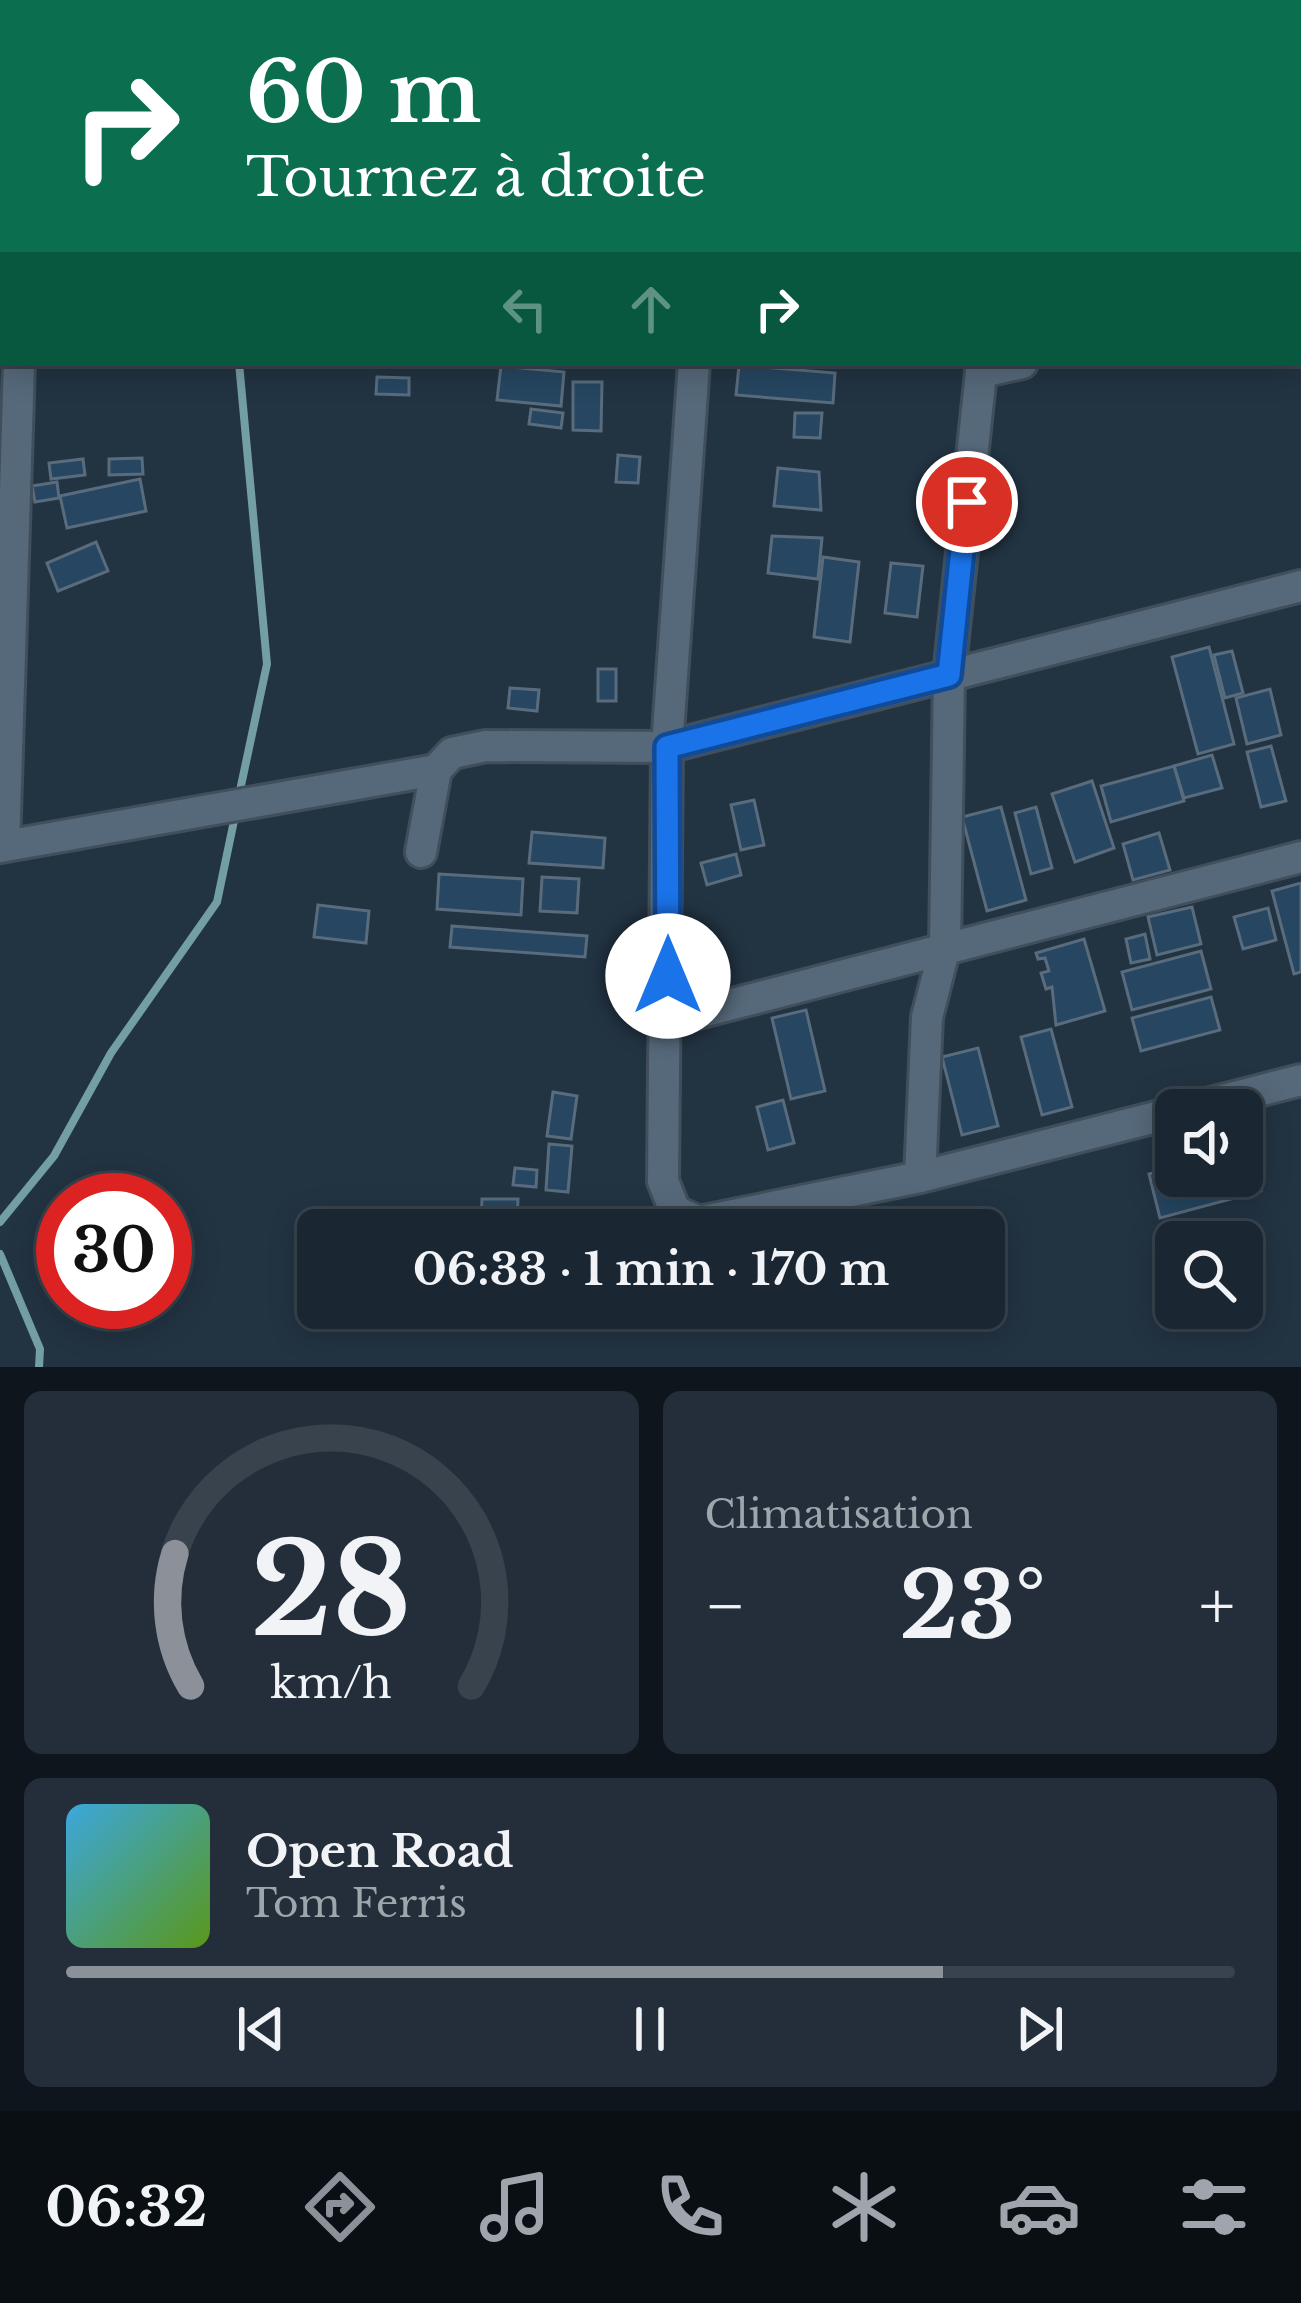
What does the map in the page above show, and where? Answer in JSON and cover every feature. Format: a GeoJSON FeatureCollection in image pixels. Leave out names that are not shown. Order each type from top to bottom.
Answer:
{"type":"FeatureCollection","features":[{"type":"Feature","properties":{"kind":"street"},"geometry":{"type":"LineString","coordinates":[[19,366],[2,847],[436,770]]}},
{"type":"Feature","properties":{"kind":"street"},"geometry":{"type":"LineString","coordinates":[[694,366],[667,747],[663,1181],[675,1211],[699,1222],[920,1178],[1155,1117]]}},
{"type":"Feature","properties":{"kind":"street"},"geometry":{"type":"LineString","coordinates":[[920,1178],[927,1017],[945,947],[949,675],[981,368]]}},
{"type":"Feature","properties":{"kind":"street"},"geometry":{"type":"LineString","coordinates":[[421,852],[436,770],[452,753],[486,746],[667,747],[1301,586]]}},
{"type":"Feature","properties":{"kind":"street"},"geometry":{"type":"LineString","coordinates":[[668,1022],[1301,857]]}},
{"type":"Feature","properties":{"kind":"street"},"geometry":{"type":"LineString","coordinates":[[1263,1090],[1301,1080]]}},
{"type":"Feature","properties":{"kind":"building"},"geometry":{"type":"Polygon","coordinates":[[[501,366],[564,372],[561,406],[497,400],[501,366]]]}},
{"type":"Feature","properties":{"kind":"building"},"geometry":{"type":"Polygon","coordinates":[[[739,366],[835,373],[833,403],[736,395],[739,366]]]}},
{"type":"Feature","properties":{"kind":"building"},"geometry":{"type":"Polygon","coordinates":[[[377,377],[409,378],[409,395],[376,394],[377,377]]]}},
{"type":"Feature","properties":{"kind":"building"},"geometry":{"type":"Polygon","coordinates":[[[573,382],[602,382],[601,431],[573,430],[573,382]]]}},
{"type":"Feature","properties":{"kind":"building"},"geometry":{"type":"Polygon","coordinates":[[[531,409],[563,413],[561,428],[529,424],[531,409]]]}},
{"type":"Feature","properties":{"kind":"building"},"geometry":{"type":"Polygon","coordinates":[[[795,413],[822,413],[820,438],[794,437],[795,413]]]}},
{"type":"Feature","properties":{"kind":"building"},"geometry":{"type":"Polygon","coordinates":[[[618,455],[640,457],[638,483],[616,482],[618,455]]]}},
{"type":"Feature","properties":{"kind":"building"},"geometry":{"type":"Polygon","coordinates":[[[142,458],[143,474],[109,475],[109,459],[142,458]]]}},
{"type":"Feature","properties":{"kind":"building"},"geometry":{"type":"Polygon","coordinates":[[[83,459],[85,475],[51,479],[49,463],[83,459]]]}},
{"type":"Feature","properties":{"kind":"building"},"geometry":{"type":"Polygon","coordinates":[[[778,468],[819,472],[821,510],[774,506],[778,468]]]}},
{"type":"Feature","properties":{"kind":"building"},"geometry":{"type":"Polygon","coordinates":[[[140,479],[146,511],[67,528],[60,496],[140,479]]]}},
{"type":"Feature","properties":{"kind":"building"},"geometry":{"type":"Polygon","coordinates":[[[57,482],[59,498],[35,502],[32,486],[57,482]]]}},
{"type":"Feature","properties":{"kind":"building"},"geometry":{"type":"Polygon","coordinates":[[[772,536],[822,538],[818,579],[768,573],[772,536]]]}},
{"type":"Feature","properties":{"kind":"building"},"geometry":{"type":"Polygon","coordinates":[[[96,542],[108,571],[58,591],[47,563],[96,542]]]}},
{"type":"Feature","properties":{"kind":"building"},"geometry":{"type":"Polygon","coordinates":[[[823,557],[859,562],[850,642],[814,637],[823,557]]]}},
{"type":"Feature","properties":{"kind":"building"},"geometry":{"type":"Polygon","coordinates":[[[891,563],[923,566],[917,617],[885,613],[891,563]]]}},
{"type":"Feature","properties":{"kind":"building"},"geometry":{"type":"Polygon","coordinates":[[[1209,647],[1234,744],[1198,754],[1172,657],[1209,647]]]}},
{"type":"Feature","properties":{"kind":"building"},"geometry":{"type":"Polygon","coordinates":[[[1232,651],[1243,693],[1225,698],[1214,655],[1232,651]]]}},
{"type":"Feature","properties":{"kind":"building"},"geometry":{"type":"Polygon","coordinates":[[[598,669],[616,669],[616,701],[598,701],[598,669]]]}},
{"type":"Feature","properties":{"kind":"building"},"geometry":{"type":"Polygon","coordinates":[[[510,688],[539,690],[537,711],[508,708],[510,688]]]}},
{"type":"Feature","properties":{"kind":"building"},"geometry":{"type":"Polygon","coordinates":[[[1270,689],[1281,735],[1247,744],[1236,698],[1270,689]]]}},
{"type":"Feature","properties":{"kind":"building"},"geometry":{"type":"Polygon","coordinates":[[[1271,746],[1286,801],[1261,807],[1247,752],[1271,746]]]}},
{"type":"Feature","properties":{"kind":"building"},"geometry":{"type":"Polygon","coordinates":[[[1212,755],[1222,788],[1184,798],[1174,766],[1212,755]]]}},
{"type":"Feature","properties":{"kind":"building"},"geometry":{"type":"Polygon","coordinates":[[[1174,766],[1184,801],[1111,822],[1101,786],[1174,766]]]}},
{"type":"Feature","properties":{"kind":"building"},"geometry":{"type":"Polygon","coordinates":[[[1092,781],[1114,848],[1075,862],[1052,794],[1092,781]]]}},
{"type":"Feature","properties":{"kind":"building"},"geometry":{"type":"Polygon","coordinates":[[[754,800],[764,845],[741,850],[731,805],[754,800]]]}},
{"type":"Feature","properties":{"kind":"building"},"geometry":{"type":"Polygon","coordinates":[[[1001,807],[1026,900],[987,911],[962,817],[1001,807]]]}},
{"type":"Feature","properties":{"kind":"building"},"geometry":{"type":"Polygon","coordinates":[[[1036,807],[1052,868],[1031,874],[1015,813],[1036,807]]]}},
{"type":"Feature","properties":{"kind":"building"},"geometry":{"type":"Polygon","coordinates":[[[532,832],[605,838],[603,868],[529,863],[532,832]]]}},
{"type":"Feature","properties":{"kind":"building"},"geometry":{"type":"Polygon","coordinates":[[[1159,833],[1170,870],[1133,880],[1123,844],[1159,833]]]}},
{"type":"Feature","properties":{"kind":"building"},"geometry":{"type":"Polygon","coordinates":[[[736,854],[741,875],[707,885],[701,863],[736,854]]]}},
{"type":"Feature","properties":{"kind":"building"},"geometry":{"type":"Polygon","coordinates":[[[439,874],[523,879],[521,915],[437,909],[439,874]]]}},
{"type":"Feature","properties":{"kind":"building"},"geometry":{"type":"Polygon","coordinates":[[[542,877],[579,879],[577,913],[540,911],[542,877]]]}},
{"type":"Feature","properties":{"kind":"building"},"geometry":{"type":"Polygon","coordinates":[[[1301,883],[1301,972],[1294,974],[1272,891],[1301,883]]]}},
{"type":"Feature","properties":{"kind":"building"},"geometry":{"type":"Polygon","coordinates":[[[318,905],[369,911],[366,943],[314,937],[318,905]]]}},
{"type":"Feature","properties":{"kind":"building"},"geometry":{"type":"Polygon","coordinates":[[[1192,907],[1201,944],[1157,955],[1148,917],[1192,907]]]}},
{"type":"Feature","properties":{"kind":"building"},"geometry":{"type":"Polygon","coordinates":[[[1268,908],[1276,940],[1243,949],[1234,917],[1268,908]]]}},
{"type":"Feature","properties":{"kind":"building"},"geometry":{"type":"Polygon","coordinates":[[[452,926],[587,936],[585,957],[450,947],[452,926]]]}},
{"type":"Feature","properties":{"kind":"building"},"geometry":{"type":"Polygon","coordinates":[[[1145,934],[1150,959],[1131,963],[1126,939],[1145,934]]]}},
{"type":"Feature","properties":{"kind":"building"},"geometry":{"type":"Polygon","coordinates":[[[1084,939],[1105,1011],[1056,1025],[1052,987],[1046,989],[1041,973],[1049,971],[1045,958],[1038,959],[1036,953],[1084,939]]]}},
{"type":"Feature","properties":{"kind":"building"},"geometry":{"type":"Polygon","coordinates":[[[1201,951],[1211,989],[1132,1010],[1122,972],[1201,951]]]}},
{"type":"Feature","properties":{"kind":"building"},"geometry":{"type":"Polygon","coordinates":[[[1211,997],[1220,1030],[1141,1051],[1132,1018],[1211,997]]]}},
{"type":"Feature","properties":{"kind":"building"},"geometry":{"type":"Polygon","coordinates":[[[806,1010],[825,1091],[791,1099],[772,1018],[806,1010]]]}},
{"type":"Feature","properties":{"kind":"building"},"geometry":{"type":"Polygon","coordinates":[[[1051,1029],[1072,1107],[1042,1115],[1021,1037],[1051,1029]]]}},
{"type":"Feature","properties":{"kind":"building"},"geometry":{"type":"Polygon","coordinates":[[[978,1048],[998,1126],[962,1135],[942,1057],[978,1048]]]}},
{"type":"Feature","properties":{"kind":"building"},"geometry":{"type":"Polygon","coordinates":[[[553,1092],[577,1096],[571,1139],[547,1136],[553,1092]]]}},
{"type":"Feature","properties":{"kind":"building"},"geometry":{"type":"Polygon","coordinates":[[[783,1100],[794,1143],[768,1150],[757,1107],[783,1100]]]}},
{"type":"Feature","properties":{"kind":"building"},"geometry":{"type":"Polygon","coordinates":[[[549,1144],[572,1146],[568,1192],[546,1190],[549,1144]]]}},
{"type":"Feature","properties":{"kind":"building"},"geometry":{"type":"Polygon","coordinates":[[[515,1168],[537,1170],[536,1187],[513,1185],[515,1168]]]}},
{"type":"Feature","properties":{"kind":"building"},"geometry":{"type":"Polygon","coordinates":[[[1155,1172],[1155,1197],[1239,1197],[1160,1218],[1149,1174],[1155,1172]]]}},
{"type":"Feature","properties":{"kind":"building"},"geometry":{"type":"Polygon","coordinates":[[[482,1199],[518,1199],[518,1209],[482,1209],[482,1199]]]}},
{"type":"Feature","properties":{"kind":"waterway"},"geometry":{"type":"LineString","coordinates":[[239,366],[267,664],[239,795]]}},
{"type":"Feature","properties":{"kind":"waterway"},"geometry":{"type":"LineString","coordinates":[[0,1222],[54,1156],[111,1053],[217,902],[235,816]]}},
{"type":"Feature","properties":{"kind":"waterway"},"geometry":{"type":"LineString","coordinates":[[0,1254],[40,1349],[39,1367]]}},
{"type":"Feature","properties":{"kind":"route"},"geometry":{"type":"LineString","coordinates":[[668,976],[667,747],[949,675],[967,502]]}}]}
